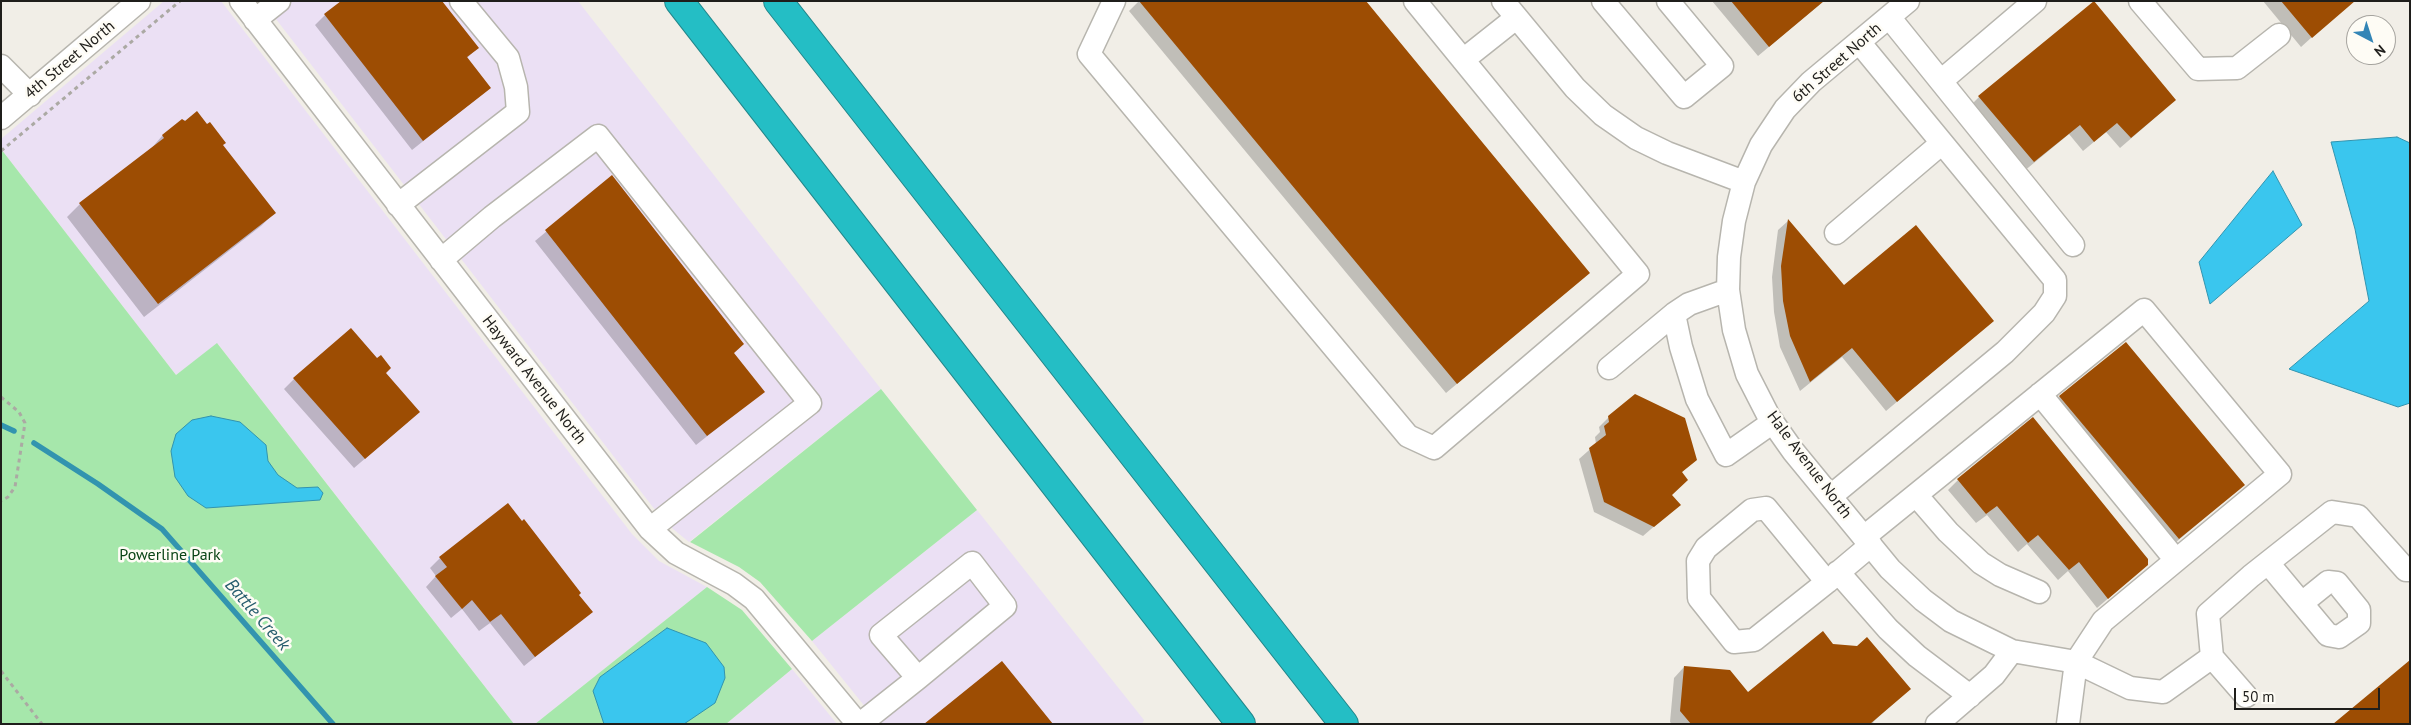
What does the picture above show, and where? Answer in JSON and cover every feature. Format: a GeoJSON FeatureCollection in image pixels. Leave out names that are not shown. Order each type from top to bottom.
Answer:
{"type":"FeatureCollection","features":[{"type":"Feature","properties":{"kind":"highway"},"geometry":{"type":"LineString","coordinates":[[678,1],[1241,724]]}},
{"type":"Feature","properties":{"kind":"highway"},"geometry":{"type":"LineString","coordinates":[[778,1],[1344,724]]}},
{"type":"Feature","properties":{"kind":"street","name":"4th Street North"},"geometry":{"type":"LineString","coordinates":[[1,118],[139,1]]}},
{"type":"Feature","properties":{"kind":"street","name":"Hayward Avenue North"},"geometry":{"type":"LineString","coordinates":[[241,1],[650,529],[676,553],[734,584],[754,599],[859,724]]}},
{"type":"Feature","properties":{"kind":"street"},"geometry":{"type":"LineString","coordinates":[[256,20],[279,1]]}},
{"type":"Feature","properties":{"kind":"street"},"geometry":{"type":"LineString","coordinates":[[398,205],[518,112],[516,87],[508,58],[461,1]]}},
{"type":"Feature","properties":{"kind":"street"},"geometry":{"type":"LineString","coordinates":[[1114,1],[1089,54],[1408,436],[1434,448],[1638,274],[1415,1]]}},
{"type":"Feature","properties":{"kind":"street"},"geometry":{"type":"LineString","coordinates":[[1603,1],[1684,97],[1722,66],[1668,1]]}},
{"type":"Feature","properties":{"kind":"street","name":"6th Street North"},"geometry":{"type":"LineString","coordinates":[[1744,182],[1761,146],[1785,109],[1811,82],[1908,1]]}},
{"type":"Feature","properties":{"kind":"street"},"geometry":{"type":"LineString","coordinates":[[1941,82],[2035,1]]}},
{"type":"Feature","properties":{"kind":"street"},"geometry":{"type":"LineString","coordinates":[[2140,1],[2198,69],[2237,68],[2279,34]]}},
{"type":"Feature","properties":{"kind":"street"},"geometry":{"type":"LineString","coordinates":[[1463,60],[1510,9],[1575,88],[1603,115],[1636,138],[1667,153],[1744,182]]}},
{"type":"Feature","properties":{"kind":"street"},"geometry":{"type":"LineString","coordinates":[[1889,17],[2074,245]]}},
{"type":"Feature","properties":{"kind":"street"},"geometry":{"type":"LineString","coordinates":[[1831,496],[2005,352],[2044,313],[2055,296],[2054,280],[1859,42]]}},
{"type":"Feature","properties":{"kind":"street"},"geometry":{"type":"LineString","coordinates":[[1,66],[30,94]]}},
{"type":"Feature","properties":{"kind":"street"},"geometry":{"type":"LineString","coordinates":[[441,260],[492,217],[598,136],[810,403],[650,529]]}},
{"type":"Feature","properties":{"kind":"street"},"geometry":{"type":"LineString","coordinates":[[1836,233],[1942,143]]}},
{"type":"Feature","properties":{"kind":"street","name":"Hale Avenue North"},"geometry":{"type":"LineString","coordinates":[[1744,182],[1734,221],[1729,257],[1728,290],[1734,330],[1747,374],[1773,422],[1890,568],[1923,600],[1951,621],[2012,652],[2076,662],[2130,688],[2163,692],[2212,657]]}},
{"type":"Feature","properties":{"kind":"street"},"geometry":{"type":"LineString","coordinates":[[1608,368],[1689,304],[1728,290]]}},
{"type":"Feature","properties":{"kind":"street"},"geometry":{"type":"LineString","coordinates":[[1970,696],[1917,656],[1833,577],[1766,508],[1752,510],[1706,548],[1698,561],[1700,598],[1734,642],[1754,640],[1833,577],[1916,495],[2144,310],[2280,474],[2175,559],[2103,621],[2076,662],[2068,724]]}},
{"type":"Feature","properties":{"kind":"street"},"geometry":{"type":"LineString","coordinates":[[1674,314],[1697,398],[1726,455],[1773,422]]}},
{"type":"Feature","properties":{"kind":"street"},"geometry":{"type":"LineString","coordinates":[[2040,394],[2175,559]]}},
{"type":"Feature","properties":{"kind":"street"},"geometry":{"type":"LineString","coordinates":[[1916,495],[1948,532],[1980,563],[2000,575],[2039,592]]}},
{"type":"Feature","properties":{"kind":"street"},"geometry":{"type":"LineString","coordinates":[[2246,696],[2212,657],[2208,614],[2332,512],[2358,516],[2406,570],[2410,570]]}},
{"type":"Feature","properties":{"kind":"street"},"geometry":{"type":"LineString","coordinates":[[859,724],[918,678],[1005,606],[972,563],[881,635],[918,678]]}},
{"type":"Feature","properties":{"kind":"street"},"geometry":{"type":"LineString","coordinates":[[2268,563],[2302,603]]}},
{"type":"Feature","properties":{"kind":"street"},"geometry":{"type":"LineString","coordinates":[[1937,724],[1994,675],[2012,652]]}},
{"type":"Feature","properties":{"kind":"path"},"geometry":{"type":"LineString","coordinates":[[1,151],[180,1]]}},
{"type":"Feature","properties":{"kind":"path"},"geometry":{"type":"LineString","coordinates":[[1,397],[19,412],[25,423],[15,487],[8,497],[1,501]]}},
{"type":"Feature","properties":{"kind":"path"},"geometry":{"type":"LineString","coordinates":[[1,671],[42,724]]}},
{"type":"Feature","properties":{"kind":"shaded area"},"geometry":{"type":"Polygon","coordinates":[[[164,1],[221,1],[632,534],[659,561],[707,587],[535,724],[514,724],[218,344],[176,375],[1,149],[1,139],[164,1]]]}},
{"type":"Feature","properties":{"kind":"shaded area"},"geometry":{"type":"Polygon","coordinates":[[[262,1],[578,1],[881,389],[689,542],[673,529],[652,506],[262,1]]]}},
{"type":"Feature","properties":{"kind":"shaded area"},"geometry":{"type":"Polygon","coordinates":[[[977,510],[1144,720],[1142,724],[879,724],[812,641],[977,510]]]}},
{"type":"Feature","properties":{"kind":"shaded area"},"geometry":{"type":"Polygon","coordinates":[[[792,669],[837,724],[726,724],[792,669]]]}},
{"type":"Feature","properties":{"kind":"green space","name":"Powerline Park"},"geometry":{"type":"Polygon","coordinates":[[[1,149],[176,375],[217,343],[514,724],[1,724],[1,149]]]}},
{"type":"Feature","properties":{"kind":"green space"},"geometry":{"type":"Polygon","coordinates":[[[881,389],[977,510],[812,641],[760,582],[739,567],[690,542],[881,389]]]}},
{"type":"Feature","properties":{"kind":"green space"},"geometry":{"type":"Polygon","coordinates":[[[707,587],[742,610],[792,669],[726,724],[535,724],[707,587]]]}},
{"type":"Feature","properties":{"kind":"water"},"geometry":{"type":"Polygon","coordinates":[[[2397,137],[2410,143],[2410,403],[2398,407],[2289,369],[2369,301],[2355,229],[2331,142],[2397,137]]]}},
{"type":"Feature","properties":{"kind":"water"},"geometry":{"type":"Polygon","coordinates":[[[2273,171],[2302,225],[2210,304],[2199,262],[2273,171]]]}},
{"type":"Feature","properties":{"kind":"water"},"geometry":{"type":"Polygon","coordinates":[[[211,416],[240,422],[266,445],[268,461],[278,475],[297,488],[318,487],[323,493],[320,500],[206,508],[188,496],[175,477],[171,451],[176,434],[192,420],[211,416]]]}},
{"type":"Feature","properties":{"kind":"water"},"geometry":{"type":"Polygon","coordinates":[[[667,628],[706,643],[724,667],[725,678],[715,703],[684,724],[604,724],[593,691],[600,677],[667,628]]]}},
{"type":"Feature","properties":{"kind":"building"},"geometry":{"type":"Polygon","coordinates":[[[341,1],[442,1],[479,48],[467,57],[491,88],[423,141],[324,14],[341,1]]]}},
{"type":"Feature","properties":{"kind":"building"},"geometry":{"type":"Polygon","coordinates":[[[1139,1],[1366,1],[1590,273],[1457,384],[1139,1]]]}},
{"type":"Feature","properties":{"kind":"building"},"geometry":{"type":"Polygon","coordinates":[[[1731,1],[1824,1],[1769,47],[1731,1]]]}},
{"type":"Feature","properties":{"kind":"building"},"geometry":{"type":"Polygon","coordinates":[[[2094,1],[2176,100],[2131,138],[2117,123],[2094,142],[2080,125],[2034,162],[1978,96],[2094,1]]]}},
{"type":"Feature","properties":{"kind":"building"},"geometry":{"type":"Polygon","coordinates":[[[2281,1],[2355,1],[2312,38],[2281,1]]]}},
{"type":"Feature","properties":{"kind":"building"},"geometry":{"type":"Polygon","coordinates":[[[197,111],[207,124],[210,122],[226,143],[223,145],[276,213],[158,304],[79,203],[164,138],[162,135],[182,119],[185,121],[197,111]]]}},
{"type":"Feature","properties":{"kind":"building"},"geometry":{"type":"Polygon","coordinates":[[[612,175],[744,344],[734,353],[765,392],[707,436],[545,230],[612,175]]]}},
{"type":"Feature","properties":{"kind":"building"},"geometry":{"type":"Polygon","coordinates":[[[1788,219],[1844,285],[1916,225],[1994,321],[1897,402],[1852,348],[1810,382],[1790,336],[1783,301],[1781,266],[1788,219]]]}},
{"type":"Feature","properties":{"kind":"building"},"geometry":{"type":"Polygon","coordinates":[[[351,328],[377,358],[381,355],[391,368],[386,373],[420,412],[365,459],[293,378],[351,328]]]}},
{"type":"Feature","properties":{"kind":"building"},"geometry":{"type":"Polygon","coordinates":[[[2126,342],[2245,485],[2179,539],[2059,396],[2126,342]]]}},
{"type":"Feature","properties":{"kind":"building"},"geometry":{"type":"Polygon","coordinates":[[[1635,394],[1685,418],[1697,460],[1682,472],[1688,480],[1672,495],[1681,505],[1654,527],[1604,502],[1589,448],[1606,435],[1604,426],[1609,422],[1608,416],[1635,394]]]}},
{"type":"Feature","properties":{"kind":"building"},"geometry":{"type":"Polygon","coordinates":[[[2033,417],[2148,559],[2148,565],[2108,599],[2079,562],[2069,570],[2038,535],[2028,543],[1997,506],[1986,514],[1957,479],[2033,417]]]}},
{"type":"Feature","properties":{"kind":"building"},"geometry":{"type":"Polygon","coordinates":[[[508,503],[522,521],[524,519],[581,593],[579,595],[593,612],[535,657],[501,614],[490,622],[472,600],[462,609],[435,576],[447,567],[439,557],[508,503]]]}},
{"type":"Feature","properties":{"kind":"building"},"geometry":{"type":"Polygon","coordinates":[[[1823,631],[1833,644],[1857,646],[1867,637],[1911,689],[1870,724],[1691,724],[1680,711],[1684,666],[1730,670],[1748,692],[1823,631]]]}},
{"type":"Feature","properties":{"kind":"building"},"geometry":{"type":"Polygon","coordinates":[[[2410,660],[2410,724],[2333,724],[2410,660]]]}},
{"type":"Feature","properties":{"kind":"building"},"geometry":{"type":"Polygon","coordinates":[[[1002,661],[1053,724],[924,724],[1002,661]]]}},
{"type":"Feature","properties":{"kind":"waterway","name":"Battle Creek"},"geometry":{"type":"LineString","coordinates":[[1,425],[14,431]]}},
{"type":"Feature","properties":{"kind":"waterway","name":"Battle Creek"},"geometry":{"type":"LineString","coordinates":[[34,443],[98,484],[162,529],[333,724]]}}]}
